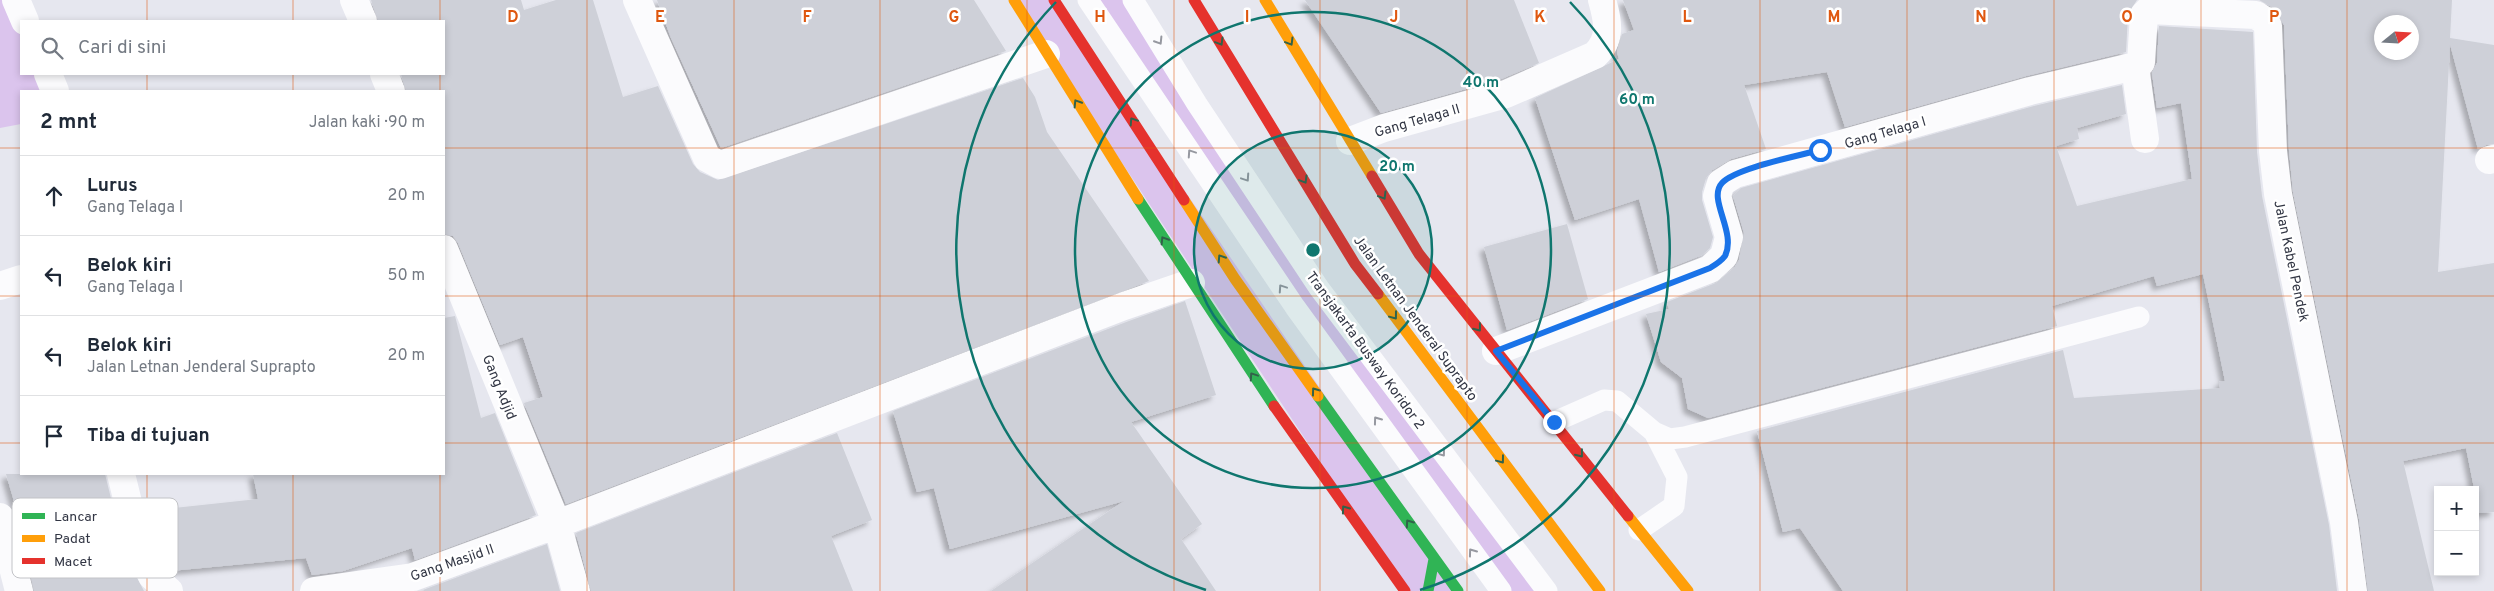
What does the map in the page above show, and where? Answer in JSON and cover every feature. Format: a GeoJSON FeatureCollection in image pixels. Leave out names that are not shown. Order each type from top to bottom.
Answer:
{"type":"FeatureCollection","features":[{"type":"Feature","properties":{"kind":"main road"},"geometry":{"type":"LineString","coordinates":[[1014,0],[1046,54],[1191,283],[1318,473],[1405,591]]}},
{"type":"Feature","properties":{"kind":"main road"},"geometry":{"type":"LineString","coordinates":[[1054,0],[1235,278],[1458,591]]}},
{"type":"Feature","properties":{"kind":"main road","name":"Jalan Letnan Jenderal Suprapto"},"geometry":{"type":"LineString","coordinates":[[1194,0],[1355,264],[1600,591]]}},
{"type":"Feature","properties":{"kind":"main road"},"geometry":{"type":"LineString","coordinates":[[1265,0],[1419,254],[1688,591]]}},
{"type":"Feature","properties":{"kind":"main road"},"geometry":{"type":"LineString","coordinates":[[1428,591],[1434,559]]}},
{"type":"Feature","properties":{"kind":"street"},"geometry":{"type":"LineString","coordinates":[[16,0],[25,20]]}},
{"type":"Feature","properties":{"kind":"street"},"geometry":{"type":"LineString","coordinates":[[354,0],[363,20]]}},
{"type":"Feature","properties":{"kind":"street"},"geometry":{"type":"LineString","coordinates":[[637,0],[707,158],[720,165],[1046,54]]}},
{"type":"Feature","properties":{"kind":"street","name":"Gang Telaga II"},"geometry":{"type":"LineString","coordinates":[[1350,141],[1384,128],[1506,94],[1595,55],[1603,47],[1609,28],[1602,0]]}},
{"type":"Feature","properties":{"kind":"street","name":"Jalan Kabel Pendek"},"geometry":{"type":"LineString","coordinates":[[2135,66],[2141,62],[2146,11],[2175,10],[2206,14],[2256,15],[2265,20],[2268,26],[2273,151],[2278,194],[2344,522],[2353,591]]}},
{"type":"Feature","properties":{"kind":"street"},"geometry":{"type":"LineString","coordinates":[[2135,66],[2145,139]]}},
{"type":"Feature","properties":{"kind":"street","name":"Gang Telaga I"},"geometry":{"type":"LineString","coordinates":[[1496,351],[1710,268],[1724,256],[1729,238],[1717,196],[1721,183],[1735,174],[2030,91],[2135,66]]}},
{"type":"Feature","properties":{"kind":"street"},"geometry":{"type":"LineString","coordinates":[[48,75],[55,90]]}},
{"type":"Feature","properties":{"kind":"street"},"geometry":{"type":"LineString","coordinates":[[384,75],[391,90]]}},
{"type":"Feature","properties":{"kind":"street","name":"Gang Adjid"},"geometry":{"type":"LineString","coordinates":[[445,251],[557,524],[576,591]]}},
{"type":"Feature","properties":{"kind":"street"},"geometry":{"type":"LineString","coordinates":[[0,286],[20,279]]}},
{"type":"Feature","properties":{"kind":"street","name":"Gang Masjid II"},"geometry":{"type":"LineString","coordinates":[[314,591],[415,584],[557,524],[1124,306],[1191,283]]}},
{"type":"Feature","properties":{"kind":"street"},"geometry":{"type":"LineString","coordinates":[[121,475],[127,498]]}},
{"type":"Feature","properties":{"kind":"street"},"geometry":{"type":"LineString","coordinates":[[0,517],[12,564]]}},
{"type":"Feature","properties":{"kind":"street"},"geometry":{"type":"LineString","coordinates":[[16,578],[19,591]]}},
{"type":"Feature","properties":{"kind":"street"},"geometry":{"type":"LineString","coordinates":[[154,578],[170,591]]}},
{"type":"Feature","properties":{"kind":"lane"},"geometry":{"type":"LineString","coordinates":[[1088,0],[1294,308],[1501,591]]}},
{"type":"Feature","properties":{"kind":"lane","name":"Transjakarta Busway Koridor 2"},"geometry":{"type":"LineString","coordinates":[[1133,0],[1197,104],[1319,288],[1547,591]]}},
{"type":"Feature","properties":{"kind":"lane"},"geometry":{"type":"LineString","coordinates":[[1554,422],[1604,400],[1617,401],[1654,432],[1670,439],[1685,437],[2139,317]]}},
{"type":"Feature","properties":{"kind":"lane"},"geometry":{"type":"LineString","coordinates":[[1639,530],[1674,506],[1677,477],[1654,432]]}},
{"type":"Feature","properties":{"kind":"shaded area"},"geometry":{"type":"Polygon","coordinates":[[[0,0],[9,0],[20,24],[20,75],[44,75],[52,90],[20,90],[20,124],[0,128],[0,0]]]}},
{"type":"Feature","properties":{"kind":"shaded area"},"geometry":{"type":"Polygon","coordinates":[[[1014,0],[1054,0],[1459,591],[1406,591],[1014,0]]]}},
{"type":"Feature","properties":{"kind":"shaded area"},"geometry":{"type":"Polygon","coordinates":[[[1088,0],[1134,0],[1237,165],[1547,591],[1504,591],[1088,0]]]}},
{"type":"Feature","properties":{"kind":"building"},"geometry":{"type":"Polygon","coordinates":[[[371,0],[521,0],[524,10],[556,0],[593,0],[623,97],[658,86],[693,164],[700,172],[718,180],[1023,78],[1035,97],[1047,132],[1149,281],[566,504],[524,403],[543,397],[523,337],[500,345],[458,243],[453,236],[445,234],[445,90],[406,90],[401,75],[445,75],[445,20],[378,20],[371,0]]]}},
{"type":"Feature","properties":{"kind":"building"},"geometry":{"type":"Polygon","coordinates":[[[657,0],[974,0],[1006,51],[721,148],[671,38],[657,0]]]}},
{"type":"Feature","properties":{"kind":"building"},"geometry":{"type":"Polygon","coordinates":[[[1305,0],[1514,0],[1539,63],[1501,79],[1381,113],[1305,0]]]}},
{"type":"Feature","properties":{"kind":"building"},"geometry":{"type":"Polygon","coordinates":[[[1623,0],[2137,0],[2128,14],[2126,52],[2026,76],[1845,127],[1827,72],[1744,85],[1766,149],[1731,159],[1712,170],[1706,178],[1702,192],[1702,200],[1713,237],[1710,248],[1702,255],[1659,272],[1639,199],[1575,220],[1535,98],[1619,59],[1617,52],[1622,34],[1634,30],[1623,0]]]}},
{"type":"Feature","properties":{"kind":"building"},"geometry":{"type":"Polygon","coordinates":[[[2259,0],[2452,0],[2450,38],[2494,45],[2494,144],[2478,149],[2450,44],[2438,272],[2494,263],[2494,512],[2479,513],[2479,486],[2474,486],[2466,448],[2403,461],[2434,591],[2368,591],[2359,519],[2293,192],[2289,150],[2284,25],[2274,8],[2259,0]]]}},
{"type":"Feature","properties":{"kind":"building"},"geometry":{"type":"Polygon","coordinates":[[[2159,26],[2253,32],[2257,152],[2262,196],[2329,525],[2337,591],[1843,591],[1800,528],[1783,532],[1757,431],[2063,350],[2074,398],[2220,388],[2219,382],[2225,381],[2203,274],[2157,286],[2154,276],[2052,306],[2057,326],[1708,418],[1688,409],[1682,378],[1661,362],[1646,314],[1669,309],[1667,302],[1716,283],[1735,267],[1739,260],[1744,233],[1733,196],[1741,188],[2034,106],[2122,85],[2126,114],[2077,128],[2079,139],[2056,146],[2077,206],[2192,179],[2181,103],[2157,108],[2152,73],[2157,63],[2159,26]]]}},
{"type":"Feature","properties":{"kind":"building"},"geometry":{"type":"Polygon","coordinates":[[[1567,224],[1588,299],[1507,330],[1484,247],[1567,224]]]}},
{"type":"Feature","properties":{"kind":"building"},"geometry":{"type":"Polygon","coordinates":[[[1185,301],[1216,395],[1131,422],[1202,524],[1181,539],[1216,591],[991,591],[1124,501],[950,549],[934,488],[917,492],[893,411],[1185,301]]]}},
{"type":"Feature","properties":{"kind":"building"},"geometry":{"type":"Polygon","coordinates":[[[455,316],[481,418],[495,413],[536,515],[415,560],[412,548],[343,571],[312,575],[306,558],[178,570],[178,508],[258,499],[253,475],[445,475],[445,318],[455,316]]]}},
{"type":"Feature","properties":{"kind":"building"},"geometry":{"type":"Polygon","coordinates":[[[837,433],[872,520],[831,536],[853,591],[591,591],[576,533],[837,433]]]}},
{"type":"Feature","properties":{"kind":"building"},"geometry":{"type":"Polygon","coordinates":[[[6,474],[105,475],[111,498],[13,498],[6,474]]]}},
{"type":"Feature","properties":{"kind":"building"},"geometry":{"type":"Polygon","coordinates":[[[547,544],[560,591],[423,590],[547,544]]]}},
{"type":"Feature","properties":{"kind":"building"},"geometry":{"type":"Polygon","coordinates":[[[31,578],[137,578],[144,591],[34,591],[31,578]]]}},
{"type":"Feature","properties":{"kind":"traffic: fast"},"geometry":{"type":"LineString","coordinates":[[1138,199],[1274,406]]}},
{"type":"Feature","properties":{"kind":"traffic: fast"},"geometry":{"type":"LineString","coordinates":[[1318,396],[1458,591]]}},
{"type":"Feature","properties":{"kind":"traffic: fast"},"geometry":{"type":"LineString","coordinates":[[1428,591],[1434,559]]}},
{"type":"Feature","properties":{"kind":"traffic: slow"},"geometry":{"type":"LineString","coordinates":[[1014,0],[1138,199]]}},
{"type":"Feature","properties":{"kind":"traffic: slow"},"geometry":{"type":"LineString","coordinates":[[1265,0],[1372,176]]}},
{"type":"Feature","properties":{"kind":"traffic: slow"},"geometry":{"type":"LineString","coordinates":[[1184,200],[1235,279],[1318,396]]}},
{"type":"Feature","properties":{"kind":"traffic: slow"},"geometry":{"type":"LineString","coordinates":[[1378,294],[1600,591]]}},
{"type":"Feature","properties":{"kind":"traffic: slow"},"geometry":{"type":"LineString","coordinates":[[1628,516],[1688,591]]}},
{"type":"Feature","properties":{"kind":"traffic: jam"},"geometry":{"type":"LineString","coordinates":[[1054,0],[1184,200]]}},
{"type":"Feature","properties":{"kind":"traffic: jam"},"geometry":{"type":"LineString","coordinates":[[1194,0],[1355,264],[1378,294]]}},
{"type":"Feature","properties":{"kind":"traffic: jam"},"geometry":{"type":"LineString","coordinates":[[1372,176],[1419,254],[1628,516]]}},
{"type":"Feature","properties":{"kind":"traffic: jam"},"geometry":{"type":"LineString","coordinates":[[1274,406],[1405,591]]}},
{"type":"Feature","properties":{"kind":"route"},"geometry":{"type":"LineString","coordinates":[[1554,422],[1496,351],[1512,342],[1710,268],[1724,256],[1729,238],[1717,196],[1721,183],[1735,174],[1820,150]]}}]}
